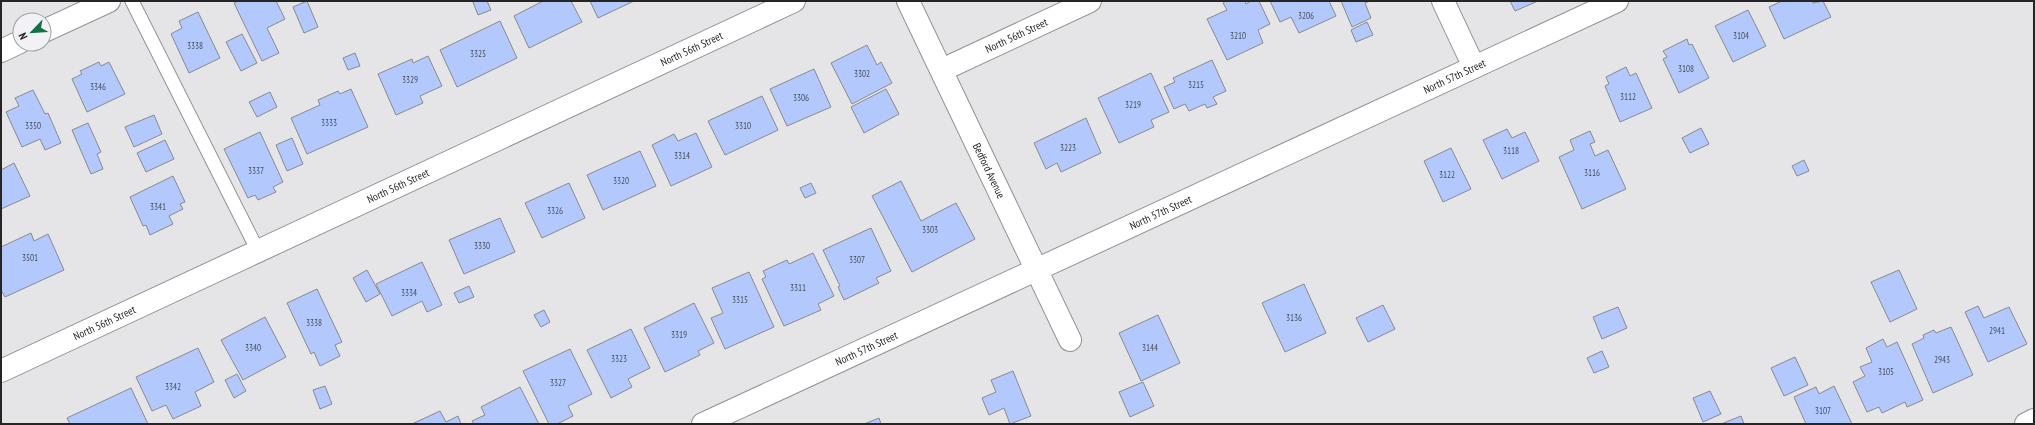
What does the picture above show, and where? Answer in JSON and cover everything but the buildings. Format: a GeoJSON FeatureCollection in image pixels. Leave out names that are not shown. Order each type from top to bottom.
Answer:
{"type":"FeatureCollection","features":[{"type":"Feature","properties":{"kind":"street"},"geometry":{"type":"LineString","coordinates":[[52,27],[109,1]]}},
{"type":"Feature","properties":{"kind":"street","name":"North 56th Street"},"geometry":{"type":"LineString","coordinates":[[1,371],[794,1]]}},
{"type":"Feature","properties":{"kind":"street","name":"Bedford Avenue"},"geometry":{"type":"LineString","coordinates":[[908,1],[1070,340]]}},
{"type":"Feature","properties":{"kind":"street","name":"North 56th Street"},"geometry":{"type":"LineString","coordinates":[[942,70],[1090,1]]}},
{"type":"Feature","properties":{"kind":"street"},"geometry":{"type":"LineString","coordinates":[[1443,1],[1474,66]]}},
{"type":"Feature","properties":{"kind":"street","name":"North 57th Street"},"geometry":{"type":"LineString","coordinates":[[703,424],[1617,1]]}},
{"type":"Feature","properties":{"kind":"street"},"geometry":{"type":"LineString","coordinates":[[1,51],[12,46]]}},
{"type":"Feature","properties":{"kind":"street"},"geometry":{"type":"LineString","coordinates":[[2026,424],[2034,420]]}},
{"type":"Feature","properties":{"kind":"lane"},"geometry":{"type":"LineString","coordinates":[[132,1],[258,251]]}}]}
